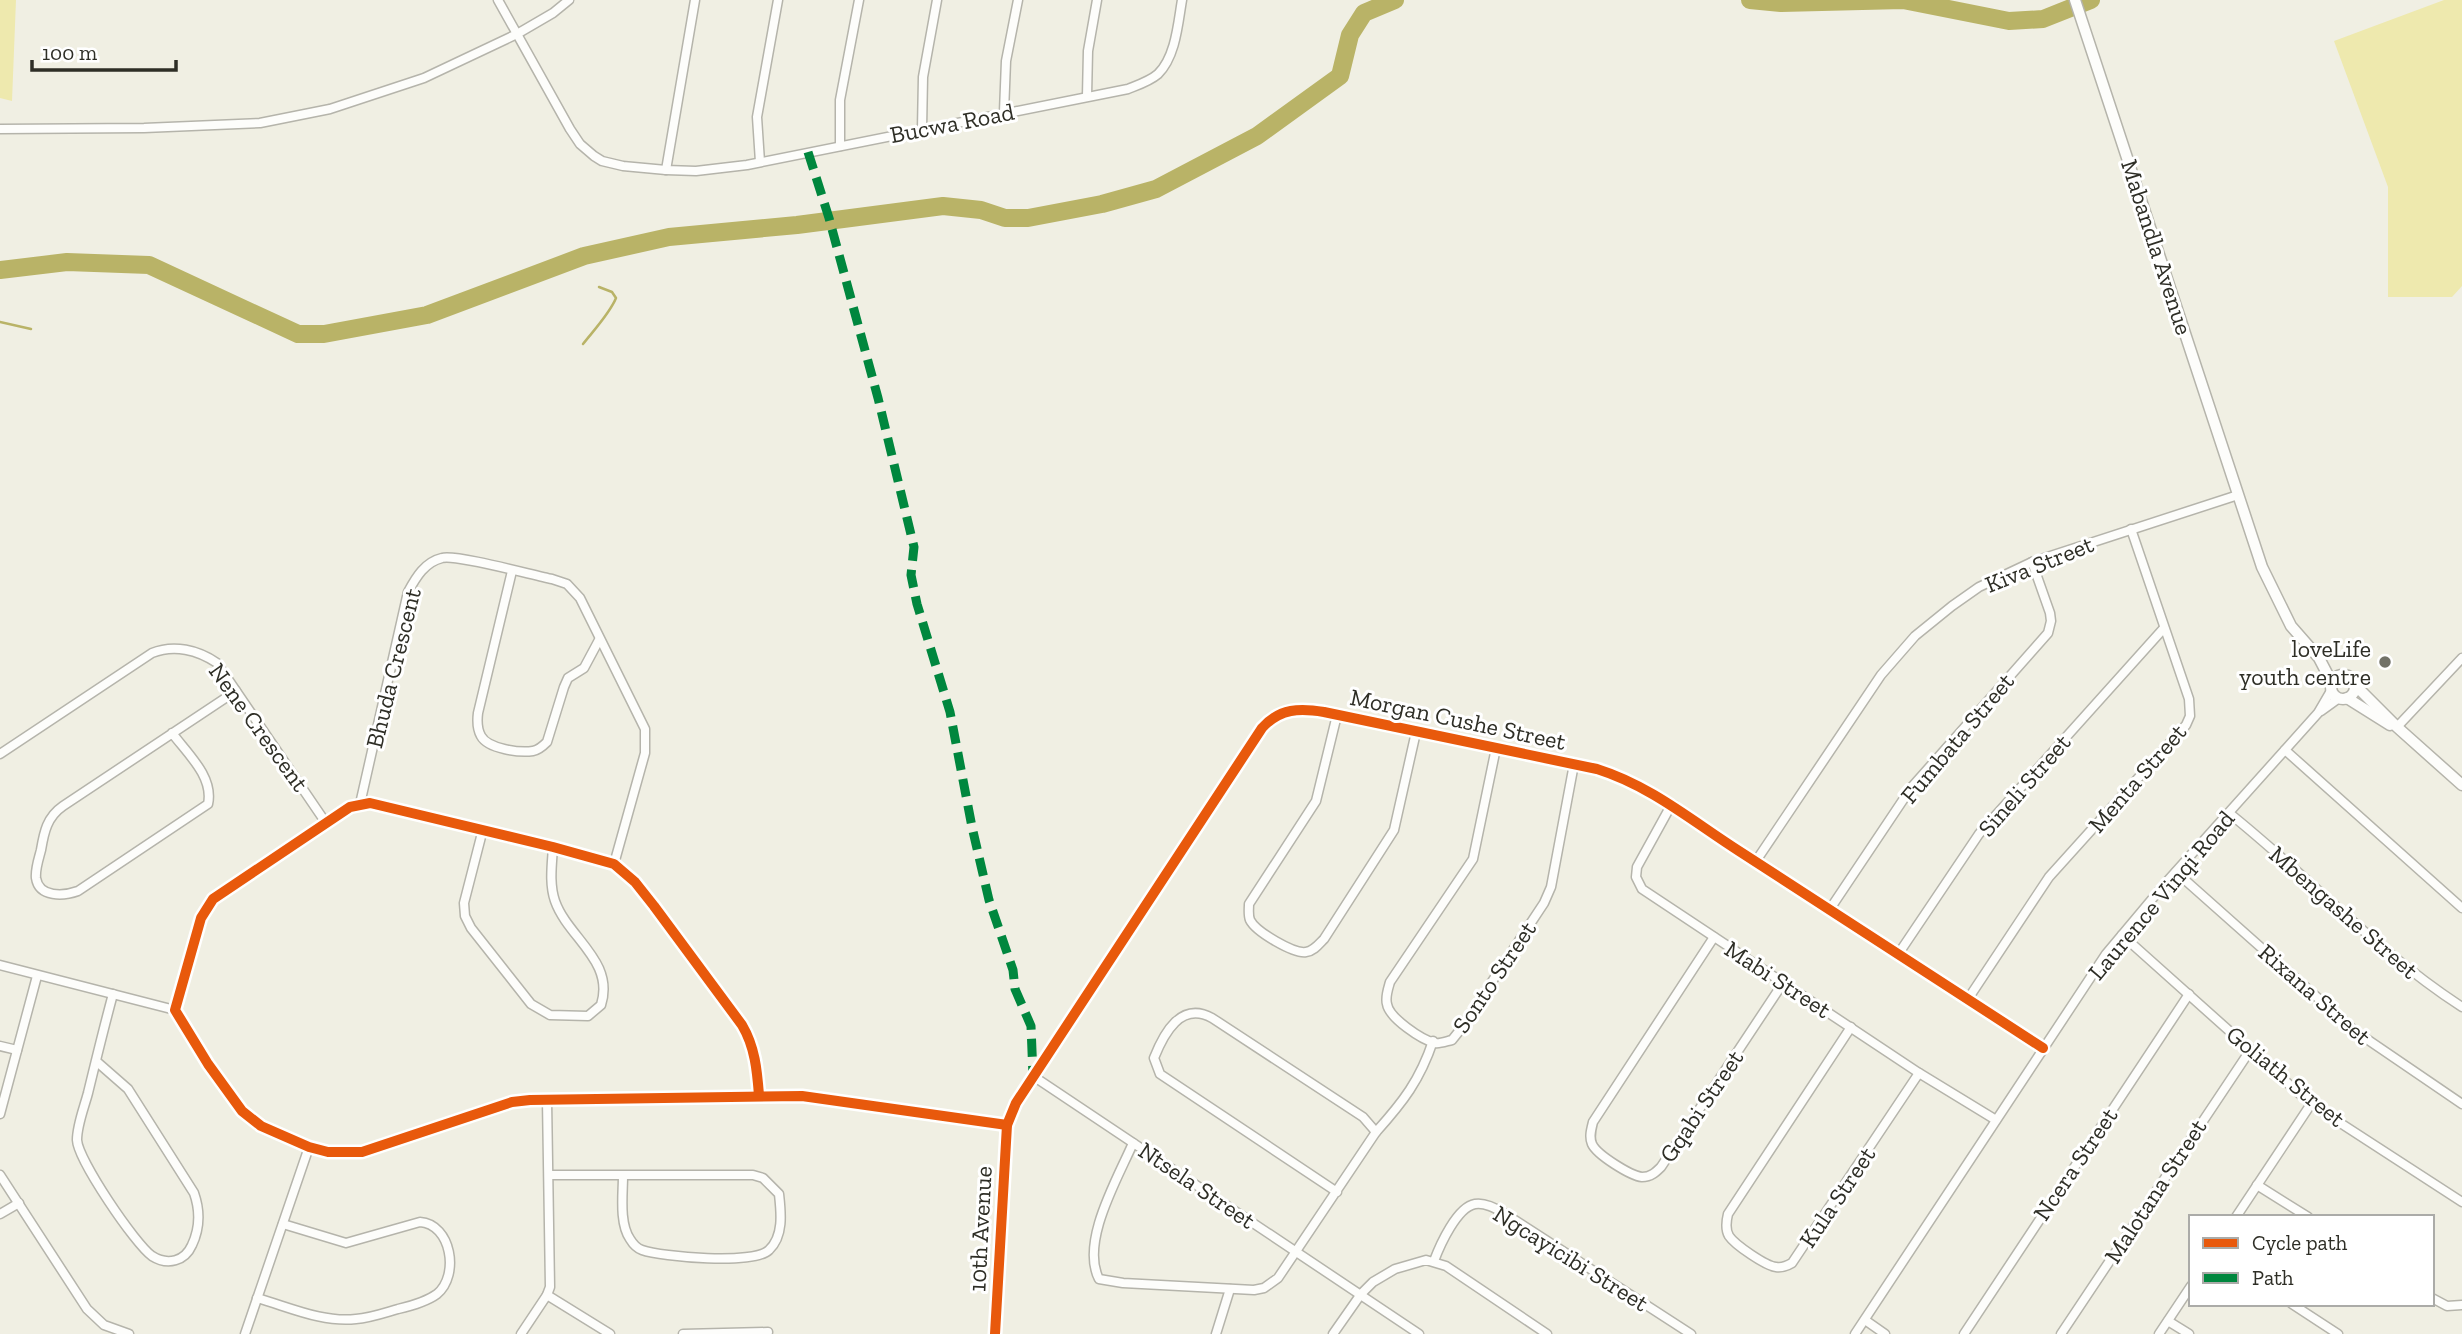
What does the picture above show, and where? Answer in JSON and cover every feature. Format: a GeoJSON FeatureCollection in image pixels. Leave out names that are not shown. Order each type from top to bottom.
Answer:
{"type":"FeatureCollection","features":[{"type":"Feature","properties":{"kind":"street","name":"Bucwa Road"},"geometry":{"type":"LineString","coordinates":[[498,0],[580,144],[602,161],[666,170],[710,169],[760,162],[1128,89],[1158,74],[1169,56],[1182,0]]}},
{"type":"Feature","properties":{"kind":"street"},"geometry":{"type":"LineString","coordinates":[[0,129],[144,128],[272,120],[330,109],[424,78],[517,34],[553,13],[569,0]]}},
{"type":"Feature","properties":{"kind":"street"},"geometry":{"type":"LineString","coordinates":[[666,170],[695,0]]}},
{"type":"Feature","properties":{"kind":"street"},"geometry":{"type":"LineString","coordinates":[[760,162],[757,117],[778,0]]}},
{"type":"Feature","properties":{"kind":"street"},"geometry":{"type":"LineString","coordinates":[[840,146],[840,100],[859,0]]}},
{"type":"Feature","properties":{"kind":"street"},"geometry":{"type":"LineString","coordinates":[[922,129],[922,85],[937,0]]}},
{"type":"Feature","properties":{"kind":"street"},"geometry":{"type":"LineString","coordinates":[[1004,112],[1006,61],[1018,0]]}},
{"type":"Feature","properties":{"kind":"street"},"geometry":{"type":"LineString","coordinates":[[1087,96],[1088,51],[1097,0]]}},
{"type":"Feature","properties":{"kind":"street","name":"Mabandla Avenue"},"geometry":{"type":"LineString","coordinates":[[2075,0],[2262,566],[2291,626],[2319,658]]}},
{"type":"Feature","properties":{"kind":"street","name":"Kiva Street"},"geometry":{"type":"LineString","coordinates":[[1756,861],[1881,675],[1904,647],[1929,624],[1979,587],[2032,562],[2238,495]]}},
{"type":"Feature","properties":{"kind":"street","name":"Menta Street"},"geometry":{"type":"LineString","coordinates":[[1968,999],[2049,877],[2188,721],[2189,699],[2132,529]]}},
{"type":"Feature","properties":{"kind":"street","name":"Bhuda Crescent"},"geometry":{"type":"LineString","coordinates":[[360,804],[408,592],[416,576],[431,562],[450,557],[552,579],[573,589],[580,598],[645,729],[645,753],[614,864]]}},
{"type":"Feature","properties":{"kind":"street","name":"Fumbata Street"},"geometry":{"type":"LineString","coordinates":[[1830,909],[1920,776],[2048,633],[2050,613],[2032,562]]}},
{"type":"Feature","properties":{"kind":"street"},"geometry":{"type":"LineString","coordinates":[[512,571],[478,713],[478,728],[486,741],[518,750],[533,751],[542,748],[547,742],[568,678],[584,668],[599,639]]}},
{"type":"Feature","properties":{"kind":"street","name":"Sineli Street"},"geometry":{"type":"LineString","coordinates":[[1899,953],[1985,827],[2164,628]]}},
{"type":"Feature","properties":{"kind":"street","name":"Nene Crescent"},"geometry":{"type":"LineString","coordinates":[[0,754],[160,650],[182,649],[206,656],[217,663],[327,823]]}},
{"type":"Feature","properties":{"kind":"street"},"geometry":{"type":"LineString","coordinates":[[2319,658],[2343,676],[2351,678],[2355,685],[2400,724],[2462,785]]}},
{"type":"Feature","properties":{"kind":"street"},"geometry":{"type":"LineString","coordinates":[[2319,658],[2332,686],[2343,698],[2400,724]]}},
{"type":"Feature","properties":{"kind":"street"},"geometry":{"type":"LineString","coordinates":[[2400,724],[2462,658]]}},
{"type":"Feature","properties":{"kind":"street"},"geometry":{"type":"LineString","coordinates":[[2332,686],[2337,678],[2343,676]]}},
{"type":"Feature","properties":{"kind":"street"},"geometry":{"type":"LineString","coordinates":[[2343,698],[2353,693],[2355,685]]}},
{"type":"Feature","properties":{"kind":"street","name":"Laurence Vinqi Road"},"geometry":{"type":"LineString","coordinates":[[1855,1334],[2043,1048],[2122,935],[2318,713],[2332,686]]}},
{"type":"Feature","properties":{"kind":"street"},"geometry":{"type":"LineString","coordinates":[[173,733],[208,782],[208,804],[78,891],[61,895],[44,890],[36,875],[47,823],[51,816],[173,733],[236,691]]}},
{"type":"Feature","properties":{"kind":"street","name":"Laurence Vinqi Road"},"geometry":{"type":"LineString","coordinates":[[2318,713],[2343,698]]}},
{"type":"Feature","properties":{"kind":"street","name":"Morgan Cushe Street"},"geometry":{"type":"LineString","coordinates":[[1007,1125],[1016,1103],[1033,1076],[1262,728],[1279,714],[1296,709],[1574,764],[1625,778],[1674,805],[1740,852],[2043,1048]]}},
{"type":"Feature","properties":{"kind":"street"},"geometry":{"type":"LineString","coordinates":[[1337,715],[1316,802],[1249,904],[1251,922],[1258,929],[1298,952],[1313,950],[1324,939],[1391,836],[1416,732]]}},
{"type":"Feature","properties":{"kind":"street","name":"Sonto Street"},"geometry":{"type":"LineString","coordinates":[[1496,748],[1473,859],[1390,982],[1387,991],[1388,1009],[1395,1018],[1433,1041],[1452,1040],[1544,903],[1555,870],[1574,764]]}},
{"type":"Feature","properties":{"kind":"street"},"geometry":{"type":"LineString","coordinates":[[2284,750],[2462,908]]}},
{"type":"Feature","properties":{"kind":"street"},"geometry":{"type":"LineString","coordinates":[[175,1010],[201,918],[213,899],[350,807],[360,804],[390,806],[614,864],[635,882],[742,1025],[755,1055],[759,1095]]}},
{"type":"Feature","properties":{"kind":"street","name":"Mabi Street"},"geometry":{"type":"LineString","coordinates":[[1674,805],[1669,809],[1639,861],[1637,881],[1642,889],[1919,1073],[1996,1120]]}},
{"type":"Feature","properties":{"kind":"street","name":"Mbengashe Street"},"geometry":{"type":"LineString","coordinates":[[2229,813],[2261,838],[2392,957],[2462,1007]]}},
{"type":"Feature","properties":{"kind":"street"},"geometry":{"type":"LineString","coordinates":[[483,829],[464,903],[465,916],[471,928],[531,1004],[550,1015],[588,1016],[601,1005],[604,981],[597,962],[568,926],[553,897],[553,847]]}},
{"type":"Feature","properties":{"kind":"street","name":"Rixana Street"},"geometry":{"type":"LineString","coordinates":[[2176,872],[2355,1031],[2462,1104]]}},
{"type":"Feature","properties":{"kind":"street","name":"Goliath Street"},"geometry":{"type":"LineString","coordinates":[[2122,935],[2311,1104],[2462,1202]]}},
{"type":"Feature","properties":{"kind":"street","name":"Gqabi Street"},"geometry":{"type":"LineString","coordinates":[[1714,937],[1593,1122],[1590,1135],[1595,1149],[1630,1174],[1651,1176],[1661,1167],[1783,983]]}},
{"type":"Feature","properties":{"kind":"street"},"geometry":{"type":"LineString","coordinates":[[0,965],[175,1010],[208,1064],[242,1111],[261,1126],[309,1147],[328,1152],[362,1152],[512,1102],[547,1100],[759,1095],[821,1097],[1007,1125]]}},
{"type":"Feature","properties":{"kind":"street"},"geometry":{"type":"LineString","coordinates":[[0,1114],[37,976]]}},
{"type":"Feature","properties":{"kind":"street"},"geometry":{"type":"LineString","coordinates":[[96,1061],[128,1089],[194,1193],[200,1212],[197,1233],[187,1255],[180,1260],[162,1260],[143,1247],[93,1177],[79,1149],[78,1134],[96,1061],[113,994]]}},
{"type":"Feature","properties":{"kind":"street","name":"Ncera Street"},"geometry":{"type":"LineString","coordinates":[[1964,1334],[2189,994]]}},
{"type":"Feature","properties":{"kind":"street"},"geometry":{"type":"LineString","coordinates":[[1337,1192],[1160,1074],[1154,1058],[1177,1018],[1191,1012],[1205,1014],[1363,1117],[1376,1132]]}},
{"type":"Feature","properties":{"kind":"street","name":"Kula Street"},"geometry":{"type":"LineString","coordinates":[[1851,1027],[1728,1214],[1727,1234],[1737,1244],[1770,1265],[1781,1267],[1792,1263],[1919,1073]]}},
{"type":"Feature","properties":{"kind":"street"},"geometry":{"type":"LineString","coordinates":[[1133,1143],[1101,1217],[1094,1263],[1100,1279],[1123,1283],[1254,1290],[1273,1283],[1376,1132],[1404,1101],[1414,1086],[1433,1041]]}},
{"type":"Feature","properties":{"kind":"street"},"geometry":{"type":"LineString","coordinates":[[0,1046],[18,1050]]}},
{"type":"Feature","properties":{"kind":"street","name":"Malotana Street"},"geometry":{"type":"LineString","coordinates":[[2061,1334],[2250,1049]]}},
{"type":"Feature","properties":{"kind":"street","name":"Ntsela Street"},"geometry":{"type":"LineString","coordinates":[[1033,1076],[1419,1334]]}},
{"type":"Feature","properties":{"kind":"street"},"geometry":{"type":"LineString","coordinates":[[521,1334],[547,1295],[550,1277],[547,1100]]}},
{"type":"Feature","properties":{"kind":"street"},"geometry":{"type":"LineString","coordinates":[[2237,1215],[2311,1104]]}},
{"type":"Feature","properties":{"kind":"street","name":"10th Avenue"},"geometry":{"type":"LineString","coordinates":[[995,1334],[1007,1125]]}},
{"type":"Feature","properties":{"kind":"street"},"geometry":{"type":"LineString","coordinates":[[245,1334],[309,1147]]}},
{"type":"Feature","properties":{"kind":"street"},"geometry":{"type":"LineString","coordinates":[[0,1175],[87,1309],[104,1325],[129,1334]]}},
{"type":"Feature","properties":{"kind":"street"},"geometry":{"type":"LineString","coordinates":[[549,1175],[753,1175],[763,1178],[779,1194],[781,1220],[778,1235],[770,1250],[764,1254],[743,1257],[687,1258],[642,1250],[631,1241],[625,1227],[623,1176]]}},
{"type":"Feature","properties":{"kind":"street"},"geometry":{"type":"LineString","coordinates":[[2258,1185],[2305,1215]]}},
{"type":"Feature","properties":{"kind":"street"},"geometry":{"type":"LineString","coordinates":[[0,1214],[19,1203]]}},
{"type":"Feature","properties":{"kind":"street","name":"Ngcayicibi Street"},"geometry":{"type":"LineString","coordinates":[[1434,1261],[1453,1223],[1468,1207],[1481,1203],[1507,1215],[1691,1334]]}},
{"type":"Feature","properties":{"kind":"street"},"geometry":{"type":"LineString","coordinates":[[257,1298],[325,1318],[354,1320],[429,1299],[442,1289],[446,1281],[448,1248],[436,1227],[427,1223],[420,1222],[346,1242],[283,1224]]}},
{"type":"Feature","properties":{"kind":"street"},"geometry":{"type":"LineString","coordinates":[[1333,1334],[1361,1294],[1373,1283],[1395,1269],[1417,1262],[1434,1261],[1446,1266],[1547,1334]]}},
{"type":"Feature","properties":{"kind":"street"},"geometry":{"type":"LineString","coordinates":[[1216,1334],[1230,1289]]}},
{"type":"Feature","properties":{"kind":"street"},"geometry":{"type":"LineString","coordinates":[[2159,1334],[2189,1289]]}},
{"type":"Feature","properties":{"kind":"street"},"geometry":{"type":"LineString","coordinates":[[547,1295],[609,1334]]}},
{"type":"Feature","properties":{"kind":"street"},"geometry":{"type":"LineString","coordinates":[[2434,1299],[2447,1306],[2462,1305]]}},
{"type":"Feature","properties":{"kind":"street"},"geometry":{"type":"LineString","coordinates":[[2295,1306],[2338,1334]]}},
{"type":"Feature","properties":{"kind":"street"},"geometry":{"type":"LineString","coordinates":[[1865,1320],[1885,1334]]}},
{"type":"Feature","properties":{"kind":"street"},"geometry":{"type":"LineString","coordinates":[[2168,1321],[2189,1334]]}},
{"type":"Feature","properties":{"kind":"street"},"geometry":{"type":"LineString","coordinates":[[100,1334],[104,1325]]}},
{"type":"Feature","properties":{"kind":"street"},"geometry":{"type":"LineString","coordinates":[[682,1334],[768,1332]]}},
{"type":"Feature","properties":{"kind":"shaded area"},"geometry":{"type":"Polygon","coordinates":[[[0,0],[16,0],[12,101],[0,98],[0,0]]]}},
{"type":"Feature","properties":{"kind":"shaded area"},"geometry":{"type":"Polygon","coordinates":[[[2444,0],[2462,0],[2462,286],[2452,297],[2388,297],[2388,187],[2334,41],[2444,0]]]}},
{"type":"Feature","properties":{"kind":"waterway"},"geometry":{"type":"LineString","coordinates":[[0,270],[67,262],[149,265],[298,334],[324,334],[427,315],[584,256],[669,237],[797,225],[943,206],[981,210],[1005,218],[1028,218],[1102,204],[1156,189],[1257,136],[1340,76],[1350,35],[1364,13],[1395,0]]}},
{"type":"Feature","properties":{"kind":"waterway"},"geometry":{"type":"LineString","coordinates":[[1750,0],[1781,3],[1903,0],[2009,21],[2043,19],[2091,0]]}},
{"type":"Feature","properties":{"kind":"waterway"},"geometry":{"type":"LineString","coordinates":[[583,344],[616,298],[612,292],[599,287]]}},
{"type":"Feature","properties":{"kind":"waterway"},"geometry":{"type":"LineString","coordinates":[[0,322],[31,329]]}},
{"type":"Feature","properties":{"kind":"marked path"},"geometry":{"type":"LineString","coordinates":[[808,152],[829,218],[878,398],[914,547],[911,575],[917,604],[950,712],[989,900],[1013,970],[1015,989],[1031,1026],[1033,1076]]}},
{"type":"Feature","properties":{"kind":"cycle path"},"geometry":{"type":"LineString","coordinates":[[995,1334],[1007,1125],[1016,1103],[1262,728],[1283,713],[1307,710],[1324,712],[1597,769],[1617,776],[1671,805],[2043,1048]]}},
{"type":"Feature","properties":{"kind":"cycle path"},"geometry":{"type":"LineString","coordinates":[[759,1095],[753,1050],[742,1025],[635,882],[614,864],[370,803],[350,807],[213,899],[201,918],[175,1010],[208,1064],[242,1111],[261,1126],[309,1147],[328,1152],[362,1152],[512,1102],[530,1100],[802,1096],[1007,1125]]}},
{"type":"Feature","properties":{"kind":"place","name":"loveLife youth centre"},"geometry":{"type":"Point","coordinates":[2385,662]}}]}
